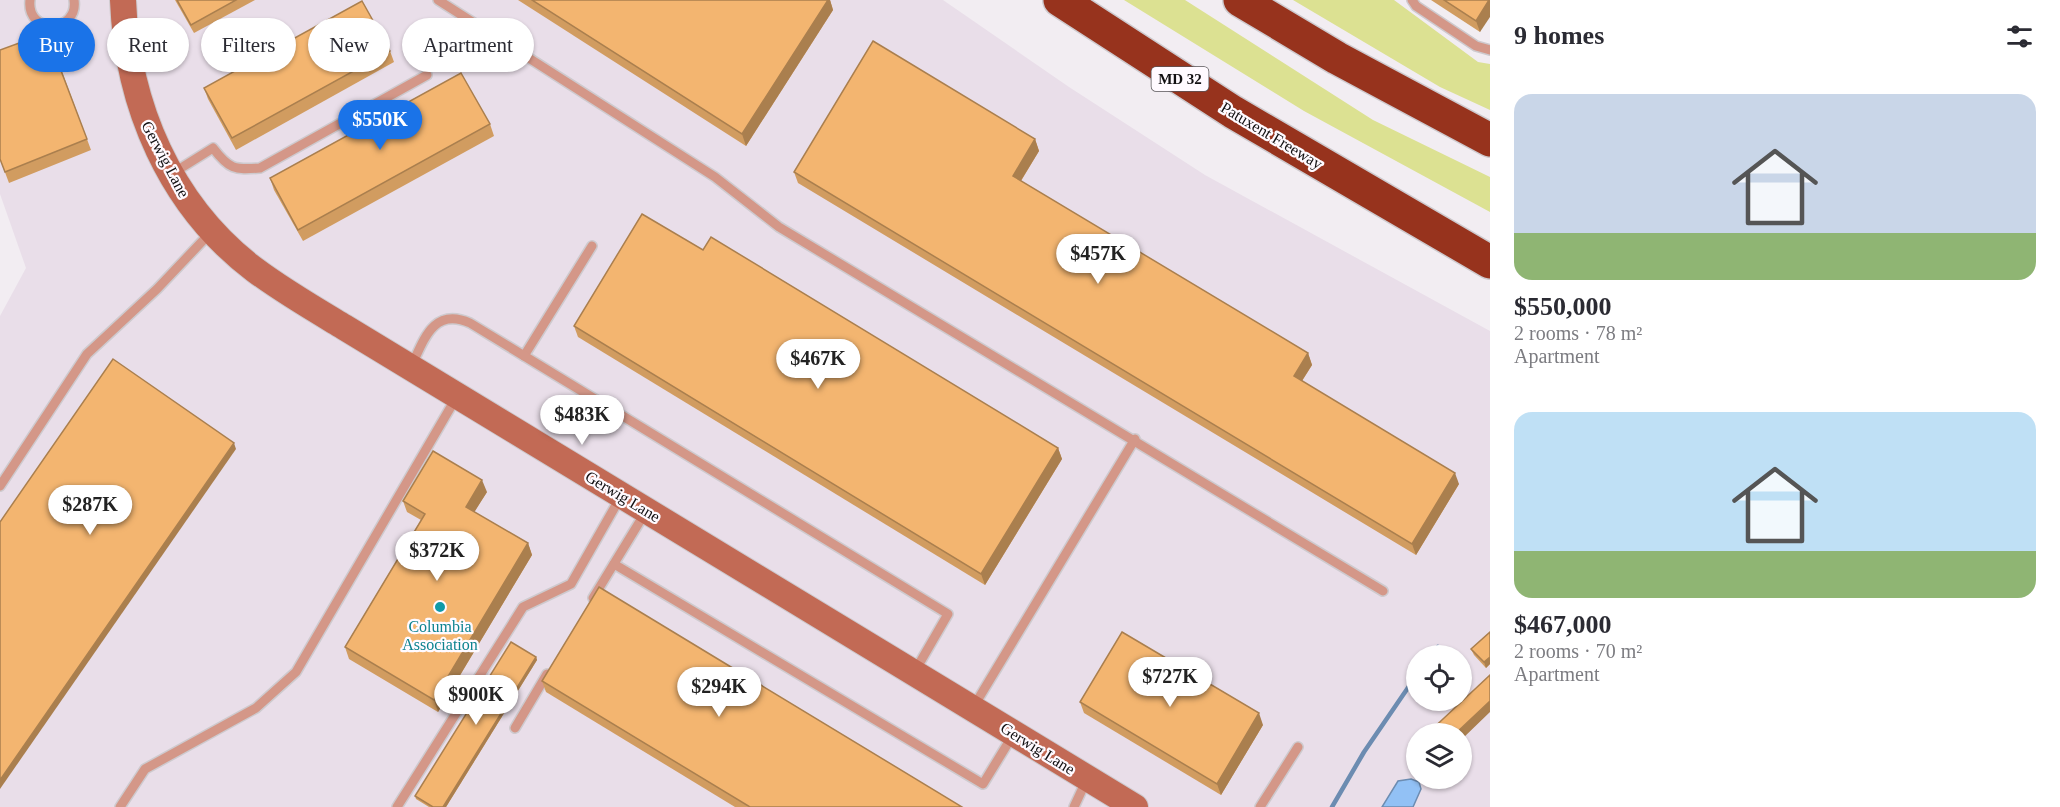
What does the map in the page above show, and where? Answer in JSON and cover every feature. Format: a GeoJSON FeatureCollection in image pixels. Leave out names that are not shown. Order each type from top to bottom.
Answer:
{"type":"FeatureCollection","features":[{"type":"Feature","properties":{"kind":"highway","name":"Patuxent Freeway"},"geometry":{"type":"LineString","coordinates":[[1060,0],[1233,112],[1490,262]]}},
{"type":"Feature","properties":{"kind":"highway"},"geometry":{"type":"LineString","coordinates":[[1240,0],[1347,63],[1490,140]]}},
{"type":"Feature","properties":{"kind":"street","name":"Gerwig Lane"},"geometry":{"type":"LineString","coordinates":[[123,0],[124,31],[142,114],[171,175],[212,231],[254,269],[282,289],[410,368],[1135,807]]}},
{"type":"Feature","properties":{"kind":"lane"},"geometry":{"type":"LineString","coordinates":[[30,0],[33,16],[38,22],[55,27],[64,24],[72,15],[74,0]]}},
{"type":"Feature","properties":{"kind":"lane"},"geometry":{"type":"LineString","coordinates":[[438,0],[715,177],[780,227],[1135,439],[1383,591]]}},
{"type":"Feature","properties":{"kind":"lane"},"geometry":{"type":"LineString","coordinates":[[1412,0],[1416,6],[1476,46],[1490,50]]}},
{"type":"Feature","properties":{"kind":"lane"},"geometry":{"type":"LineString","coordinates":[[171,175],[213,148],[227,166],[238,169],[260,168],[427,75]]}},
{"type":"Feature","properties":{"kind":"lane"},"geometry":{"type":"LineString","coordinates":[[0,486],[87,354],[157,289],[212,231]]}},
{"type":"Feature","properties":{"kind":"lane"},"geometry":{"type":"LineString","coordinates":[[524,356],[592,246]]}},
{"type":"Feature","properties":{"kind":"lane"},"geometry":{"type":"LineString","coordinates":[[410,368],[432,327],[451,318],[470,323],[948,614],[914,673]]}},
{"type":"Feature","properties":{"kind":"lane"},"geometry":{"type":"LineString","coordinates":[[120,807],[145,769],[256,708],[296,672],[458,396]]}},
{"type":"Feature","properties":{"kind":"lane"},"geometry":{"type":"LineString","coordinates":[[972,708],[1135,439]]}},
{"type":"Feature","properties":{"kind":"lane"},"geometry":{"type":"LineString","coordinates":[[397,807],[523,607],[571,584],[621,496]]}},
{"type":"Feature","properties":{"kind":"lane"},"geometry":{"type":"LineString","coordinates":[[590,603],[646,510]]}},
{"type":"Feature","properties":{"kind":"lane"},"geometry":{"type":"LineString","coordinates":[[614,564],[983,784],[1014,733]]}},
{"type":"Feature","properties":{"kind":"lane"},"geometry":{"type":"LineString","coordinates":[[515,728],[555,663]]}},
{"type":"Feature","properties":{"kind":"lane"},"geometry":{"type":"LineString","coordinates":[[1260,807],[1298,747]]}},
{"type":"Feature","properties":{"kind":"lane"},"geometry":{"type":"LineString","coordinates":[[1074,807],[1087,778]]}},
{"type":"Feature","properties":{"kind":"shaded area"},"geometry":{"type":"Polygon","coordinates":[[[0,0],[943,0],[1069,87],[1205,175],[1490,331],[1490,807],[0,807],[0,316],[26,268],[0,194],[0,0]]]}},
{"type":"Feature","properties":{"kind":"green space"},"geometry":{"type":"Polygon","coordinates":[[[1124,0],[1185,0],[1373,120],[1490,177],[1490,212],[1304,111],[1124,0]]]}},
{"type":"Feature","properties":{"kind":"green space"},"geometry":{"type":"Polygon","coordinates":[[[1293,0],[1394,0],[1478,62],[1490,64],[1490,110],[1440,87],[1293,0]]]}},
{"type":"Feature","properties":{"kind":"water"},"geometry":{"type":"Polygon","coordinates":[[[1406,780],[1406,789],[1421,789],[1413,807],[1382,807],[1398,781],[1406,780]]]}},
{"type":"Feature","properties":{"kind":"building"},"geometry":{"type":"Polygon","coordinates":[[[177,0],[236,0],[191,25],[177,0]]]}},
{"type":"Feature","properties":{"kind":"building"},"geometry":{"type":"Polygon","coordinates":[[[532,0],[828,0],[742,134],[532,0]]]}},
{"type":"Feature","properties":{"kind":"building"},"geometry":{"type":"Polygon","coordinates":[[[1444,0],[1489,0],[1476,21],[1444,0]]]}},
{"type":"Feature","properties":{"kind":"building"},"geometry":{"type":"Polygon","coordinates":[[[362,1],[372,18],[331,18],[362,1]]]}},
{"type":"Feature","properties":{"kind":"building"},"geometry":{"type":"Polygon","coordinates":[[[308,31],[308,72],[352,72],[232,138],[204,88],[233,72],[296,72],[296,37],[308,31]]]}},
{"type":"Feature","properties":{"kind":"building"},"geometry":{"type":"Polygon","coordinates":[[[873,41],[1035,139],[1013,176],[1308,353],[1294,376],[1455,473],[1412,544],[794,172],[873,41]]]}},
{"type":"Feature","properties":{"kind":"building"},"geometry":{"type":"Polygon","coordinates":[[[18,43],[18,72],[62,72],[87,139],[5,172],[0,159],[0,50],[18,43]]]}},
{"type":"Feature","properties":{"kind":"building"},"geometry":{"type":"Polygon","coordinates":[[[461,73],[490,124],[298,230],[270,178],[461,73]]]}},
{"type":"Feature","properties":{"kind":"building"},"geometry":{"type":"Polygon","coordinates":[[[642,214],[703,250],[711,237],[1058,448],[981,574],[574,326],[642,214]]]}},
{"type":"Feature","properties":{"kind":"building"},"geometry":{"type":"Polygon","coordinates":[[[113,359],[234,443],[0,780],[0,522],[113,359]]]}},
{"type":"Feature","properties":{"kind":"building","name":"Columbia Association"},"geometry":{"type":"Polygon","coordinates":[[[433,451],[482,480],[466,507],[528,543],[434,700],[345,647],[425,514],[403,501],[433,451]]]}},
{"type":"Feature","properties":{"kind":"building"},"geometry":{"type":"Polygon","coordinates":[[[599,587],[962,807],[750,807],[542,681],[599,587]]]}},
{"type":"Feature","properties":{"kind":"building"},"geometry":{"type":"Polygon","coordinates":[[[1122,632],[1259,713],[1217,784],[1080,702],[1122,632]]]}},
{"type":"Feature","properties":{"kind":"building"},"geometry":{"type":"Polygon","coordinates":[[[1490,632],[1490,657],[1484,662],[1472,648],[1490,632]]]}},
{"type":"Feature","properties":{"kind":"building"},"geometry":{"type":"Polygon","coordinates":[[[511,642],[536,657],[443,807],[433,807],[415,796],[511,642]]]}},
{"type":"Feature","properties":{"kind":"building"},"geometry":{"type":"Polygon","coordinates":[[[1490,675],[1490,701],[1467,723],[1439,723],[1452,711],[1472,711],[1472,692],[1490,675]]]}},
{"type":"Feature","properties":{"kind":"waterway"},"geometry":{"type":"LineString","coordinates":[[1332,807],[1364,752],[1406,691]]}},
{"type":"Feature","properties":{"kind":"place","name":"Columbia Association"},"geometry":{"type":"Point","coordinates":[440,607]}}]}
